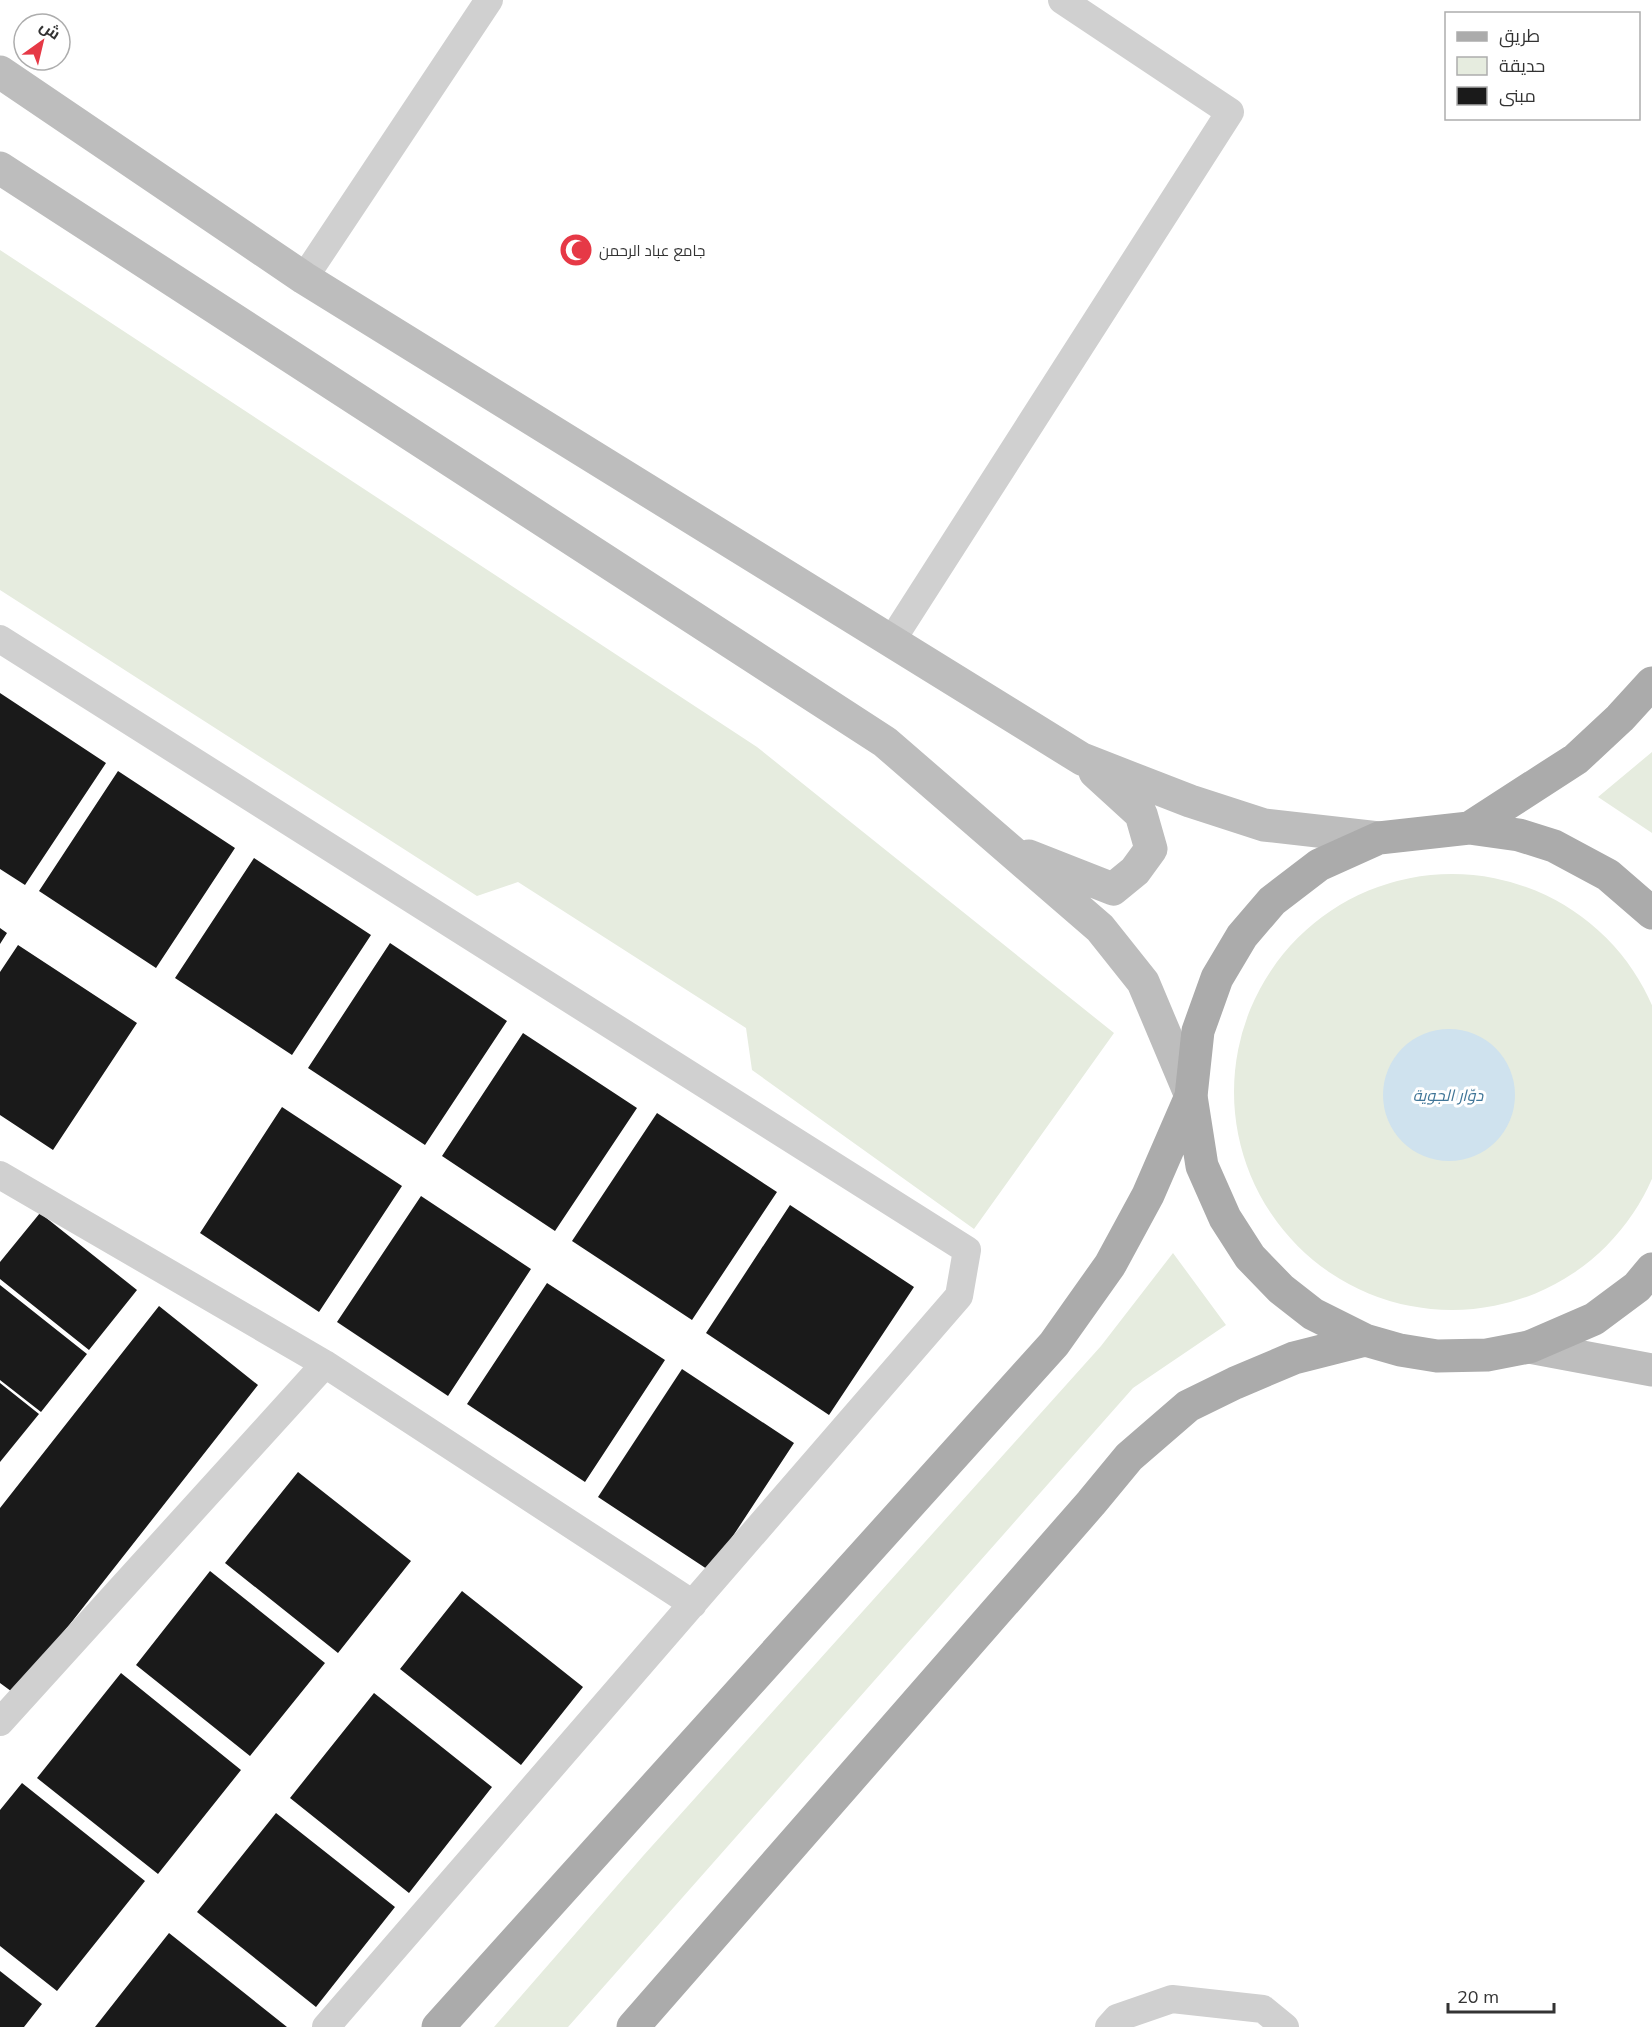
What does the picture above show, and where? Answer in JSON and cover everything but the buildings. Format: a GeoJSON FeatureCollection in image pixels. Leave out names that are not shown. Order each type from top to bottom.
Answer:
{"type":"FeatureCollection","features":[{"type":"Feature","properties":{"kind":"main road"},"geometry":{"type":"LineString","coordinates":[[0,72],[304,278],[1082,759],[1190,801],[1264,825],[1379,838],[1469,828],[1519,835],[1554,846],[1608,875],[1652,913]]}},
{"type":"Feature","properties":{"kind":"main road"},"geometry":{"type":"LineString","coordinates":[[0,168],[885,742],[1100,928],[1143,982],[1191,1096],[1202,1166],[1225,1218],[1250,1257],[1281,1289],[1313,1314],[1365,1340],[1400,1350],[1437,1356],[1487,1355],[1529,1347],[1594,1319],[1637,1287],[1652,1269]]}},
{"type":"Feature","properties":{"kind":"main road"},"geometry":{"type":"LineString","coordinates":[[1469,828],[1576,759],[1620,718],[1652,683]]}},
{"type":"Feature","properties":{"kind":"main road"},"geometry":{"type":"LineString","coordinates":[[1007,848],[1113,889],[1136,871],[1151,849],[1141,814],[1082,759]]}},
{"type":"Feature","properties":{"kind":"main road"},"geometry":{"type":"LineString","coordinates":[[438,2027],[1054,1344],[1110,1264],[1148,1195],[1191,1096],[1198,1031],[1217,978],[1242,936],[1272,901],[1319,865],[1379,838]]}},
{"type":"Feature","properties":{"kind":"main road"},"geometry":{"type":"LineString","coordinates":[[634,2027],[1129,1457],[1188,1406],[1234,1383],[1293,1358],[1365,1340]]}},
{"type":"Feature","properties":{"kind":"main road"},"geometry":{"type":"LineString","coordinates":[[1529,1347],[1652,1370]]}},
{"type":"Feature","properties":{"kind":"street"},"geometry":{"type":"LineString","coordinates":[[304,278],[489,0]]}},
{"type":"Feature","properties":{"kind":"street"},"geometry":{"type":"LineString","coordinates":[[892,640],[1230,112],[1062,0]]}},
{"type":"Feature","properties":{"kind":"street"},"geometry":{"type":"LineString","coordinates":[[0,639],[967,1250],[958,1296],[326,2027]]}},
{"type":"Feature","properties":{"kind":"street"},"geometry":{"type":"LineString","coordinates":[[5,1186],[326,1364],[693,1604]]}},
{"type":"Feature","properties":{"kind":"street"},"geometry":{"type":"LineString","coordinates":[[0,1722],[326,1364]]}},
{"type":"Feature","properties":{"kind":"street"},"geometry":{"type":"LineString","coordinates":[[1109,2027],[1117,2018],[1172,1999],[1263,2009],[1285,2027]]}},
{"type":"Feature","properties":{"kind":"green space"},"geometry":{"type":"Polygon","coordinates":[[[0,250],[757,747],[1114,1033],[974,1229],[752,1070],[746,1028],[518,882],[477,896],[0,590],[0,250]]]}},
{"type":"Feature","properties":{"kind":"green space"},"geometry":{"type":"Polygon","coordinates":[[[1652,752],[1652,833],[1598,797],[1652,752]]]}},
{"type":"Feature","properties":{"kind":"green space"},"geometry":{"type":"Polygon","coordinates":[[[1431,875],[1473,875],[1515,883],[1555,900],[1590,923],[1621,954],[1653,1007],[1653,1177],[1621,1230],[1590,1261],[1555,1284],[1515,1301],[1473,1309],[1431,1309],[1389,1301],[1349,1284],[1314,1261],[1283,1230],[1260,1195],[1243,1155],[1235,1113],[1235,1071],[1243,1029],[1260,989],[1283,954],[1314,923],[1349,900],[1389,883],[1431,875]]]}},
{"type":"Feature","properties":{"kind":"green space"},"geometry":{"type":"Polygon","coordinates":[[[1173,1253],[1226,1325],[1133,1388],[568,2027],[494,2027],[643,1856],[1101,1346],[1173,1253]]]}},
{"type":"Feature","properties":{"kind":"water","name":"دوّار الجوية"},"geometry":{"type":"Polygon","coordinates":[[[1449,1029],[1474,1034],[1496,1048],[1510,1070],[1515,1095],[1510,1120],[1496,1142],[1474,1156],[1449,1161],[1424,1156],[1402,1142],[1388,1120],[1383,1095],[1388,1070],[1402,1048],[1424,1034],[1449,1029]]]}},
{"type":"Feature","properties":{"kind":"place","name":"جامع عباد الرحمن"},"geometry":{"type":"Point","coordinates":[576,250]}}]}
